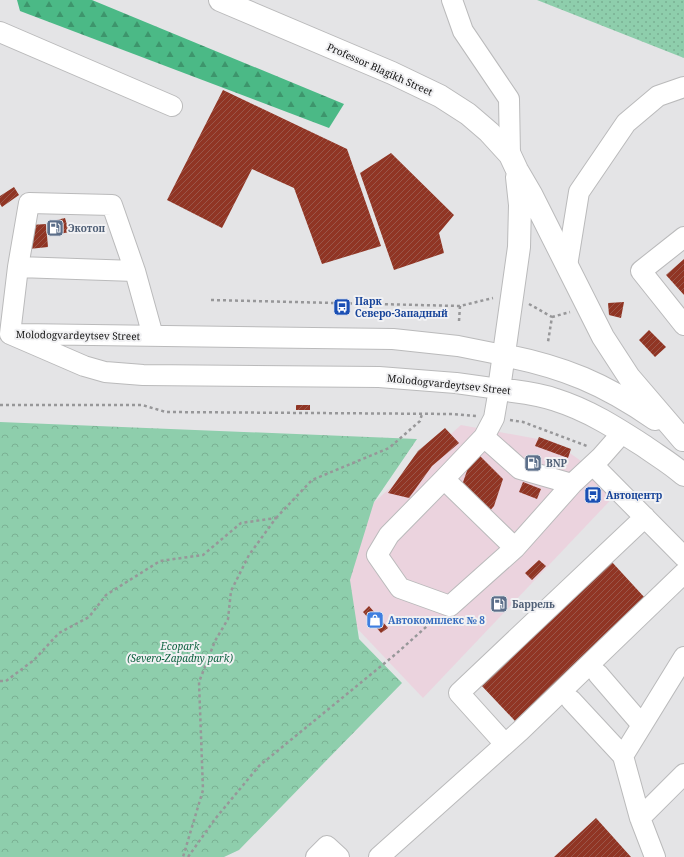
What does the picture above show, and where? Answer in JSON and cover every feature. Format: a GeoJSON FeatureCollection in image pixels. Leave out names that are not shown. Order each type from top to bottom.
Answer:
{"type":"FeatureCollection","features":[{"type":"Feature","properties":{"kind":"main road","name":"Professor Blagikh Street"},"geometry":{"type":"LineString","coordinates":[[220,0],[249,6],[440,96],[468,114],[489,132],[513,162],[531,194],[603,337],[625,371],[683,441]]}},
{"type":"Feature","properties":{"kind":"main road"},"geometry":{"type":"LineString","coordinates":[[499,389],[520,247],[520,205],[513,162]]}},
{"type":"Feature","properties":{"kind":"main road","name":"Molodogvardeytsev Street"},"geometry":{"type":"LineString","coordinates":[[503,355],[541,363],[592,381],[620,396],[683,441]]}},
{"type":"Feature","properties":{"kind":"main road","name":"Molodogvardeytsev Street"},"geometry":{"type":"LineString","coordinates":[[499,389],[531,393],[555,399],[584,410],[623,432],[675,467],[684,475]]}},
{"type":"Feature","properties":{"kind":"street"},"geometry":{"type":"LineString","coordinates":[[452,0],[463,31],[509,99],[513,162]]}},
{"type":"Feature","properties":{"kind":"street"},"geometry":{"type":"LineString","coordinates":[[0,32],[172,106]]}},
{"type":"Feature","properties":{"kind":"street"},"geometry":{"type":"LineString","coordinates":[[567,266],[579,192],[626,123],[658,96],[684,87]]}},
{"type":"Feature","properties":{"kind":"street"},"geometry":{"type":"LineString","coordinates":[[5,334],[29,203],[112,205],[135,271],[152,336]]}},
{"type":"Feature","properties":{"kind":"street"},"geometry":{"type":"LineString","coordinates":[[684,237],[641,271],[684,325]]}},
{"type":"Feature","properties":{"kind":"street"},"geometry":{"type":"LineString","coordinates":[[18,267],[135,271]]}},
{"type":"Feature","properties":{"kind":"street","name":"Molodogvardeytsev Street"},"geometry":{"type":"LineString","coordinates":[[5,334],[393,339],[458,346],[503,355]]}},
{"type":"Feature","properties":{"kind":"street","name":"Molodogvardeytsev Street"},"geometry":{"type":"LineString","coordinates":[[5,334],[84,366],[105,372],[143,375],[379,376],[456,383],[499,389]]}},
{"type":"Feature","properties":{"kind":"street"},"geometry":{"type":"LineString","coordinates":[[499,389],[494,418],[484,437],[389,535],[377,555],[400,588],[450,606],[515,548],[572,484],[597,461],[623,432]]}},
{"type":"Feature","properties":{"kind":"street"},"geometry":{"type":"LineString","coordinates":[[484,437],[520,469],[572,484]]}},
{"type":"Feature","properties":{"kind":"street"},"geometry":{"type":"LineString","coordinates":[[597,461],[645,517],[684,557]]}},
{"type":"Feature","properties":{"kind":"street"},"geometry":{"type":"LineString","coordinates":[[444,479],[515,548]]}},
{"type":"Feature","properties":{"kind":"street"},"geometry":{"type":"LineString","coordinates":[[505,744],[459,693],[645,517]]}},
{"type":"Feature","properties":{"kind":"street"},"geometry":{"type":"LineString","coordinates":[[379,857],[505,744],[684,573]]}},
{"type":"Feature","properties":{"kind":"street"},"geometry":{"type":"LineString","coordinates":[[622,756],[684,657]]}},
{"type":"Feature","properties":{"kind":"street"},"geometry":{"type":"LineString","coordinates":[[598,674],[642,726]]}},
{"type":"Feature","properties":{"kind":"street"},"geometry":{"type":"LineString","coordinates":[[571,700],[622,756],[640,818],[655,857]]}},
{"type":"Feature","properties":{"kind":"street"},"geometry":{"type":"LineString","coordinates":[[640,818],[684,774]]}},
{"type":"Feature","properties":{"kind":"street"},"geometry":{"type":"LineString","coordinates":[[316,857],[327,846],[339,857]]}},
{"type":"Feature","properties":{"kind":"path"},"geometry":{"type":"LineString","coordinates":[[211,300],[460,306],[494,298]]}},
{"type":"Feature","properties":{"kind":"path"},"geometry":{"type":"LineString","coordinates":[[523,301],[552,317],[572,311]]}},
{"type":"Feature","properties":{"kind":"path"},"geometry":{"type":"LineString","coordinates":[[459,321],[460,306]]}},
{"type":"Feature","properties":{"kind":"path"},"geometry":{"type":"LineString","coordinates":[[548,342],[552,317]]}},
{"type":"Feature","properties":{"kind":"path"},"geometry":{"type":"LineString","coordinates":[[0,404],[142,405],[166,412],[452,414],[494,418],[524,422],[579,442],[586,445],[597,461]]}},
{"type":"Feature","properties":{"kind":"path"},"geometry":{"type":"LineString","coordinates":[[183,857],[203,790],[199,682],[215,641],[228,619],[231,591],[249,555],[276,518],[312,480],[389,448],[420,421],[422,414]]}},
{"type":"Feature","properties":{"kind":"path"},"geometry":{"type":"LineString","coordinates":[[0,681],[6,681],[34,660],[59,633],[89,617],[106,595],[160,561],[203,555],[241,523],[276,518]]}},
{"type":"Feature","properties":{"kind":"path"},"geometry":{"type":"LineString","coordinates":[[188,857],[215,819],[259,766],[396,653],[450,606]]}},
{"type":"Feature","properties":{"kind":"shaded area"},"geometry":{"type":"Polygon","coordinates":[[[461,425],[554,442],[621,489],[423,698],[300,568],[461,425]]]}},
{"type":"Feature","properties":{"kind":"green space"},"geometry":{"type":"Polygon","coordinates":[[[17,0],[92,0],[344,104],[329,128],[20,11],[17,0]]]}},
{"type":"Feature","properties":{"kind":"green space"},"geometry":{"type":"Polygon","coordinates":[[[537,0],[684,0],[684,58],[537,0]]]}},
{"type":"Feature","properties":{"kind":"green space","name":"Ecopark (Severo-Zapadny park)"},"geometry":{"type":"Polygon","coordinates":[[[0,422],[417,439],[374,502],[350,580],[359,639],[402,683],[239,850],[224,857],[0,857],[0,422]]]}},
{"type":"Feature","properties":{"kind":"building"},"geometry":{"type":"Polygon","coordinates":[[[223,90],[347,149],[381,246],[322,264],[294,188],[252,169],[222,228],[167,200],[223,90]]]}},
{"type":"Feature","properties":{"kind":"building"},"geometry":{"type":"Polygon","coordinates":[[[391,153],[454,215],[439,233],[444,253],[394,270],[360,173],[391,153]]]}},
{"type":"Feature","properties":{"kind":"building"},"geometry":{"type":"Polygon","coordinates":[[[14,187],[19,195],[2,207],[0,204],[0,196],[14,187]]]}},
{"type":"Feature","properties":{"kind":"building"},"geometry":{"type":"Polygon","coordinates":[[[65,218],[69,232],[51,236],[48,222],[65,218]]]}},
{"type":"Feature","properties":{"kind":"building"},"geometry":{"type":"Polygon","coordinates":[[[46,224],[48,247],[29,249],[31,225],[46,224]]]}},
{"type":"Feature","properties":{"kind":"building"},"geometry":{"type":"Polygon","coordinates":[[[684,259],[684,295],[666,275],[684,259]]]}},
{"type":"Feature","properties":{"kind":"building"},"geometry":{"type":"Polygon","coordinates":[[[624,302],[621,318],[609,315],[608,303],[624,302]]]}},
{"type":"Feature","properties":{"kind":"building"},"geometry":{"type":"Polygon","coordinates":[[[335,305],[348,305],[348,310],[335,310],[335,305]]]}},
{"type":"Feature","properties":{"kind":"building"},"geometry":{"type":"Polygon","coordinates":[[[649,330],[666,347],[655,357],[639,340],[649,330]]]}},
{"type":"Feature","properties":{"kind":"building"},"geometry":{"type":"Polygon","coordinates":[[[296,405],[310,405],[310,410],[296,410],[296,405]]]}},
{"type":"Feature","properties":{"kind":"building"},"geometry":{"type":"Polygon","coordinates":[[[445,428],[459,443],[432,466],[409,498],[388,493],[418,451],[445,428]]]}},
{"type":"Feature","properties":{"kind":"building"},"geometry":{"type":"Polygon","coordinates":[[[539,437],[571,449],[568,458],[535,446],[539,437]]]}},
{"type":"Feature","properties":{"kind":"building"},"geometry":{"type":"Polygon","coordinates":[[[478,454],[503,479],[494,506],[488,513],[462,485],[469,465],[478,454]]]}},
{"type":"Feature","properties":{"kind":"building"},"geometry":{"type":"Polygon","coordinates":[[[523,482],[541,489],[537,499],[519,492],[523,482]]]}},
{"type":"Feature","properties":{"kind":"building"},"geometry":{"type":"Polygon","coordinates":[[[539,560],[546,566],[532,580],[525,573],[539,560]]]}},
{"type":"Feature","properties":{"kind":"building"},"geometry":{"type":"Polygon","coordinates":[[[611,561],[645,598],[515,721],[481,685],[611,561]]]}},
{"type":"Feature","properties":{"kind":"building","name":"Автокомплекс № 8"},"geometry":{"type":"Polygon","coordinates":[[[369,606],[388,628],[381,633],[363,612],[369,606]]]}},
{"type":"Feature","properties":{"kind":"building"},"geometry":{"type":"Polygon","coordinates":[[[596,818],[631,857],[554,857],[596,818]]]}},
{"type":"Feature","properties":{"kind":"place","name":"Экотоп"},"geometry":{"type":"Point","coordinates":[55,228]}},
{"type":"Feature","properties":{"kind":"place","name":"Парк Северо-Западный"},"geometry":{"type":"Point","coordinates":[342,307]}},
{"type":"Feature","properties":{"kind":"place","name":"BNP"},"geometry":{"type":"Point","coordinates":[533,463]}},
{"type":"Feature","properties":{"kind":"place","name":"Автоцентр"},"geometry":{"type":"Point","coordinates":[593,495]}},
{"type":"Feature","properties":{"kind":"place","name":"Баррель"},"geometry":{"type":"Point","coordinates":[499,604]}},
{"type":"Feature","properties":{"kind":"place","name":"Автокомплекс № 8"},"geometry":{"type":"Point","coordinates":[375,620]}}]}
